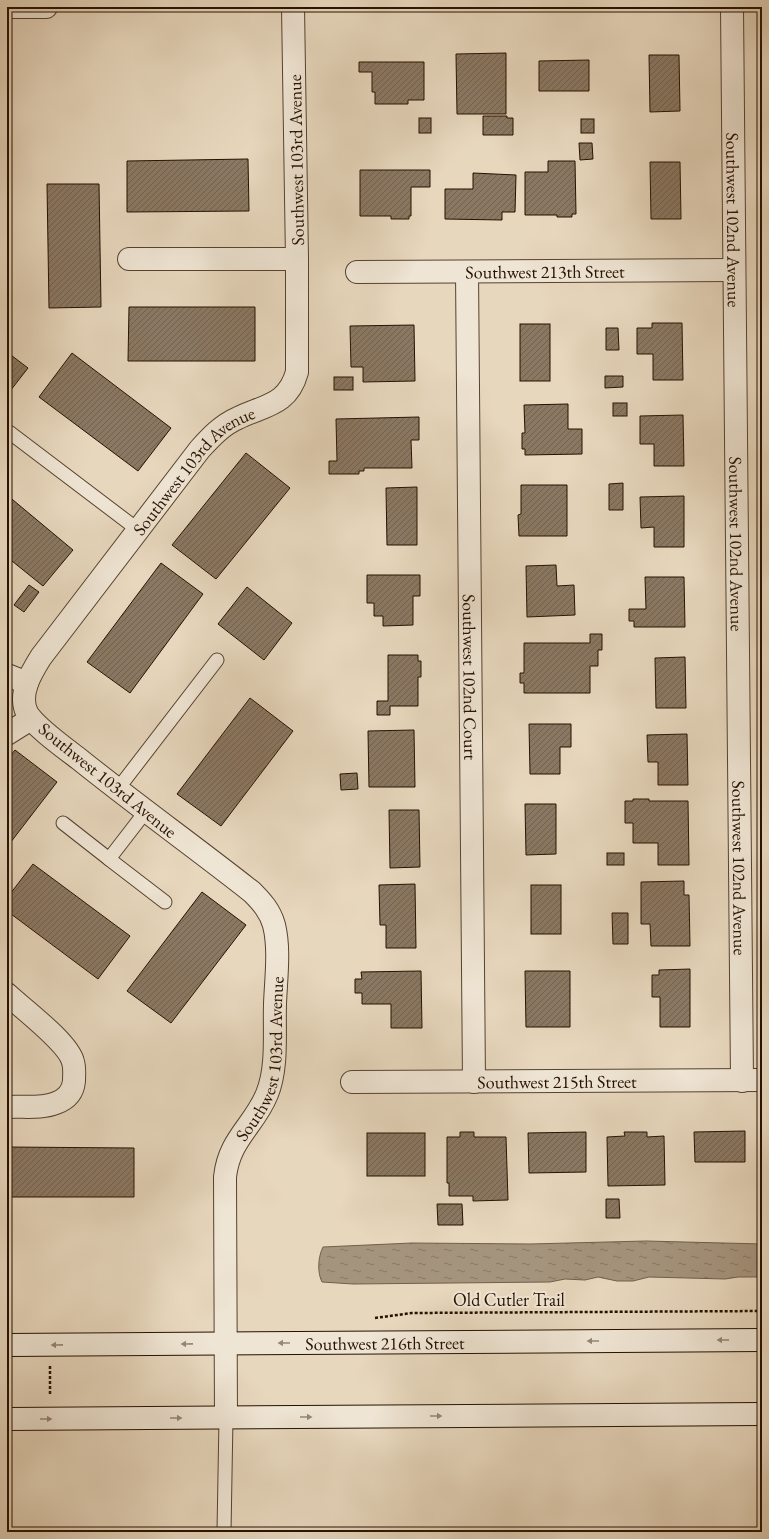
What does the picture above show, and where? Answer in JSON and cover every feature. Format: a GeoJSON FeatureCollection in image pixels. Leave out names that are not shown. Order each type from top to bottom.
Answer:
{"type":"FeatureCollection","features":[{"type":"Feature","properties":{"kind":"street"},"geometry":{"type":"LineString","coordinates":[[7,7],[46,7]]}},
{"type":"Feature","properties":{"kind":"street","name":"Southwest 103rd Avenue"},"geometry":{"type":"LineString","coordinates":[[226,1418],[226,1166],[234,1144],[263,1104],[272,1081],[276,937],[269,913],[252,892],[55,740],[31,719],[24,703],[24,695],[27,684],[41,657],[137,529],[200,449],[222,428],[237,418],[276,402],[288,393],[294,383],[297,372],[297,259],[293,7]]}},
{"type":"Feature","properties":{"kind":"street","name":"Southwest 102nd Avenue"},"geometry":{"type":"LineString","coordinates":[[732,7],[734,270],[752,1080]]}},
{"type":"Feature","properties":{"kind":"street"},"geometry":{"type":"LineString","coordinates":[[129,260],[297,259]]}},
{"type":"Feature","properties":{"kind":"street","name":"Southwest 213th Street"},"geometry":{"type":"LineString","coordinates":[[357,272],[734,270]]}},
{"type":"Feature","properties":{"kind":"street","name":"Southwest 102nd Court"},"geometry":{"type":"LineString","coordinates":[[467,272],[474,1082]]}},
{"type":"Feature","properties":{"kind":"street"},"geometry":{"type":"LineString","coordinates":[[7,675],[27,684]]}},
{"type":"Feature","properties":{"kind":"street"},"geometry":{"type":"LineString","coordinates":[[7,734],[31,719]]}},
{"type":"Feature","properties":{"kind":"street"},"geometry":{"type":"LineString","coordinates":[[7,1107],[55,1104],[68,1096],[73,1088],[74,1074],[73,1062],[67,1050],[55,1036],[9,1001]]}},
{"type":"Feature","properties":{"kind":"street","name":"Southwest 215th Street"},"geometry":{"type":"LineString","coordinates":[[352,1082],[752,1080]]}},
{"type":"Feature","properties":{"kind":"street","name":"Southwest 216th Street"},"geometry":{"type":"LineString","coordinates":[[7,1345],[762,1340]]}},
{"type":"Feature","properties":{"kind":"street"},"geometry":{"type":"LineString","coordinates":[[7,1419],[762,1414]]}},
{"type":"Feature","properties":{"kind":"lane"},"geometry":{"type":"LineString","coordinates":[[9,432],[137,529]]}},
{"type":"Feature","properties":{"kind":"lane"},"geometry":{"type":"LineString","coordinates":[[118,790],[217,660]]}},
{"type":"Feature","properties":{"kind":"lane"},"geometry":{"type":"LineString","coordinates":[[109,859],[146,811]]}},
{"type":"Feature","properties":{"kind":"lane"},"geometry":{"type":"LineString","coordinates":[[64,823],[165,902]]}},
{"type":"Feature","properties":{"kind":"lane"},"geometry":{"type":"LineString","coordinates":[[224,1532],[226,1418]]}},
{"type":"Feature","properties":{"kind":"path","name":"Old Cutler Trail"},"geometry":{"type":"LineString","coordinates":[[373,1318],[412,1313],[762,1311]]}},
{"type":"Feature","properties":{"kind":"path"},"geometry":{"type":"LineString","coordinates":[[50,1358],[50,1398]]}},
{"type":"Feature","properties":{"kind":"water"},"geometry":{"type":"Polygon","coordinates":[[[646,1241],[762,1244],[762,1277],[738,1277],[725,1279],[649,1277],[633,1281],[617,1281],[598,1277],[585,1280],[565,1279],[550,1282],[353,1284],[322,1282],[319,1269],[319,1260],[323,1247],[412,1243],[530,1244],[646,1241]]]}},
{"type":"Feature","properties":{"kind":"building"},"geometry":{"type":"Polygon","coordinates":[[[506,53],[506,114],[457,114],[456,54],[506,53]]]}},
{"type":"Feature","properties":{"kind":"building"},"geometry":{"type":"Polygon","coordinates":[[[649,55],[679,55],[680,111],[650,112],[649,55]]]}},
{"type":"Feature","properties":{"kind":"building"},"geometry":{"type":"Polygon","coordinates":[[[589,60],[589,91],[539,91],[539,61],[589,60]]]}},
{"type":"Feature","properties":{"kind":"building"},"geometry":{"type":"Polygon","coordinates":[[[359,62],[424,62],[424,100],[408,100],[408,104],[375,104],[375,92],[372,92],[372,72],[359,72],[359,62]]]}},
{"type":"Feature","properties":{"kind":"building"},"geometry":{"type":"Polygon","coordinates":[[[483,116],[507,116],[507,118],[513,118],[513,135],[483,135],[483,116]]]}},
{"type":"Feature","properties":{"kind":"building"},"geometry":{"type":"Polygon","coordinates":[[[419,118],[431,118],[431,133],[419,133],[419,118]]]}},
{"type":"Feature","properties":{"kind":"building"},"geometry":{"type":"Polygon","coordinates":[[[581,119],[594,119],[594,133],[581,133],[581,119]]]}},
{"type":"Feature","properties":{"kind":"building"},"geometry":{"type":"Polygon","coordinates":[[[579,143],[592,143],[593,159],[580,160],[579,143]]]}},
{"type":"Feature","properties":{"kind":"building"},"geometry":{"type":"Polygon","coordinates":[[[248,159],[249,211],[127,212],[127,161],[248,159]]]}},
{"type":"Feature","properties":{"kind":"building"},"geometry":{"type":"Polygon","coordinates":[[[548,161],[575,161],[576,214],[572,214],[572,217],[557,217],[557,215],[525,215],[525,172],[548,172],[548,161]]]}},
{"type":"Feature","properties":{"kind":"building"},"geometry":{"type":"Polygon","coordinates":[[[650,162],[680,162],[681,219],[651,219],[650,162]]]}},
{"type":"Feature","properties":{"kind":"building"},"geometry":{"type":"Polygon","coordinates":[[[360,170],[430,170],[430,187],[411,187],[411,216],[409,216],[409,219],[391,219],[391,216],[360,216],[360,170]]]}},
{"type":"Feature","properties":{"kind":"building"},"geometry":{"type":"Polygon","coordinates":[[[473,173],[516,175],[515,212],[502,212],[502,220],[445,219],[445,189],[473,189],[473,173]]]}},
{"type":"Feature","properties":{"kind":"building"},"geometry":{"type":"Polygon","coordinates":[[[47,184],[99,184],[101,307],[49,308],[47,184]]]}},
{"type":"Feature","properties":{"kind":"building"},"geometry":{"type":"Polygon","coordinates":[[[129,307],[255,307],[255,361],[128,361],[129,307]]]}},
{"type":"Feature","properties":{"kind":"building"},"geometry":{"type":"Polygon","coordinates":[[[652,323],[682,323],[683,380],[653,380],[653,354],[637,354],[637,328],[652,328],[652,323]]]}},
{"type":"Feature","properties":{"kind":"building"},"geometry":{"type":"Polygon","coordinates":[[[520,324],[550,324],[550,381],[520,381],[520,324]]]}},
{"type":"Feature","properties":{"kind":"building"},"geometry":{"type":"Polygon","coordinates":[[[414,325],[415,381],[363,382],[363,367],[351,367],[350,326],[414,325]]]}},
{"type":"Feature","properties":{"kind":"building"},"geometry":{"type":"Polygon","coordinates":[[[606,328],[618,328],[619,350],[606,350],[606,328]]]}},
{"type":"Feature","properties":{"kind":"building"},"geometry":{"type":"Polygon","coordinates":[[[7,352],[28,368],[7,395],[7,352]]]}},
{"type":"Feature","properties":{"kind":"building"},"geometry":{"type":"Polygon","coordinates":[[[72,353],[171,428],[138,471],[39,397],[72,353]]]}},
{"type":"Feature","properties":{"kind":"building"},"geometry":{"type":"Polygon","coordinates":[[[605,376],[623,376],[623,387],[605,388],[605,376]]]}},
{"type":"Feature","properties":{"kind":"building"},"geometry":{"type":"Polygon","coordinates":[[[334,377],[353,377],[353,390],[334,390],[334,377]]]}},
{"type":"Feature","properties":{"kind":"building"},"geometry":{"type":"Polygon","coordinates":[[[613,403],[627,403],[627,416],[613,416],[613,403]]]}},
{"type":"Feature","properties":{"kind":"building"},"geometry":{"type":"Polygon","coordinates":[[[568,404],[568,429],[582,429],[582,454],[525,455],[525,449],[522,449],[522,433],[525,433],[524,405],[568,404]]]}},
{"type":"Feature","properties":{"kind":"building"},"geometry":{"type":"Polygon","coordinates":[[[683,415],[684,466],[654,466],[654,444],[640,444],[640,416],[683,415]]]}},
{"type":"Feature","properties":{"kind":"building"},"geometry":{"type":"Polygon","coordinates":[[[419,417],[419,440],[411,440],[412,468],[364,468],[364,471],[359,471],[359,474],[329,474],[329,461],[337,461],[336,419],[419,417]]]}},
{"type":"Feature","properties":{"kind":"building"},"geometry":{"type":"Polygon","coordinates":[[[246,453],[290,488],[216,579],[172,545],[246,453]]]}},
{"type":"Feature","properties":{"kind":"building"},"geometry":{"type":"Polygon","coordinates":[[[623,483],[623,510],[609,510],[609,484],[623,483]]]}},
{"type":"Feature","properties":{"kind":"building"},"geometry":{"type":"Polygon","coordinates":[[[521,485],[567,485],[567,536],[519,536],[518,515],[521,514],[521,485]]]}},
{"type":"Feature","properties":{"kind":"building"},"geometry":{"type":"Polygon","coordinates":[[[417,487],[417,545],[387,545],[386,488],[417,487]]]}},
{"type":"Feature","properties":{"kind":"building"},"geometry":{"type":"Polygon","coordinates":[[[7,495],[73,550],[43,586],[7,557],[7,495]]]}},
{"type":"Feature","properties":{"kind":"building"},"geometry":{"type":"Polygon","coordinates":[[[684,496],[684,547],[654,547],[654,527],[641,528],[640,497],[684,496]]]}},
{"type":"Feature","properties":{"kind":"building"},"geometry":{"type":"Polygon","coordinates":[[[161,563],[203,594],[130,693],[87,662],[161,563]]]}},
{"type":"Feature","properties":{"kind":"building"},"geometry":{"type":"Polygon","coordinates":[[[556,565],[557,586],[574,585],[575,615],[527,617],[526,566],[556,565]]]}},
{"type":"Feature","properties":{"kind":"building"},"geometry":{"type":"Polygon","coordinates":[[[367,575],[420,575],[420,596],[413,596],[413,625],[383,626],[383,616],[374,616],[374,603],[367,603],[367,575]]]}},
{"type":"Feature","properties":{"kind":"building"},"geometry":{"type":"Polygon","coordinates":[[[645,577],[684,577],[685,627],[634,627],[634,621],[629,621],[629,609],[646,609],[645,577]]]}},
{"type":"Feature","properties":{"kind":"building"},"geometry":{"type":"Polygon","coordinates":[[[29,585],[39,592],[24,612],[14,605],[29,585]]]}},
{"type":"Feature","properties":{"kind":"building"},"geometry":{"type":"Polygon","coordinates":[[[247,587],[292,623],[264,660],[218,624],[247,587]]]}},
{"type":"Feature","properties":{"kind":"building"},"geometry":{"type":"Polygon","coordinates":[[[590,634],[602,634],[602,650],[598,650],[598,666],[590,666],[590,693],[524,693],[524,683],[520,683],[520,673],[524,673],[524,643],[590,643],[590,634]]]}},
{"type":"Feature","properties":{"kind":"building"},"geometry":{"type":"Polygon","coordinates":[[[388,655],[418,655],[418,661],[421,661],[421,677],[418,677],[418,706],[390,706],[390,715],[377,715],[377,701],[388,701],[388,655]]]}},
{"type":"Feature","properties":{"kind":"building"},"geometry":{"type":"Polygon","coordinates":[[[685,657],[686,708],[656,708],[655,658],[685,657]]]}},
{"type":"Feature","properties":{"kind":"building"},"geometry":{"type":"Polygon","coordinates":[[[250,698],[293,731],[221,826],[177,794],[250,698]]]}},
{"type":"Feature","properties":{"kind":"building"},"geometry":{"type":"Polygon","coordinates":[[[529,724],[571,724],[571,747],[560,747],[560,774],[530,774],[529,724]]]}},
{"type":"Feature","properties":{"kind":"building"},"geometry":{"type":"Polygon","coordinates":[[[414,730],[415,787],[369,787],[368,731],[414,730]]]}},
{"type":"Feature","properties":{"kind":"building"},"geometry":{"type":"Polygon","coordinates":[[[687,734],[688,785],[658,785],[658,762],[648,762],[647,735],[687,734]]]}},
{"type":"Feature","properties":{"kind":"building"},"geometry":{"type":"Polygon","coordinates":[[[15,750],[57,782],[7,847],[7,760],[15,750]]]}},
{"type":"Feature","properties":{"kind":"building"},"geometry":{"type":"Polygon","coordinates":[[[357,773],[358,789],[341,790],[340,774],[357,773]]]}},
{"type":"Feature","properties":{"kind":"building"},"geometry":{"type":"Polygon","coordinates":[[[633,799],[649,799],[649,801],[688,801],[689,865],[658,865],[658,843],[633,843],[633,823],[625,823],[625,801],[633,801],[633,799]]]}},
{"type":"Feature","properties":{"kind":"building"},"geometry":{"type":"Polygon","coordinates":[[[525,804],[556,804],[556,854],[526,855],[525,804]]]}},
{"type":"Feature","properties":{"kind":"building"},"geometry":{"type":"Polygon","coordinates":[[[389,810],[419,810],[420,867],[390,868],[389,810]]]}},
{"type":"Feature","properties":{"kind":"building"},"geometry":{"type":"Polygon","coordinates":[[[607,853],[624,853],[624,865],[607,865],[607,853]]]}},
{"type":"Feature","properties":{"kind":"building"},"geometry":{"type":"Polygon","coordinates":[[[33,864],[130,936],[98,979],[7,911],[7,898],[33,864]]]}},
{"type":"Feature","properties":{"kind":"building"},"geometry":{"type":"Polygon","coordinates":[[[684,881],[684,895],[689,895],[690,946],[651,946],[650,924],[641,924],[641,882],[684,881]]]}},
{"type":"Feature","properties":{"kind":"building"},"geometry":{"type":"Polygon","coordinates":[[[415,884],[416,948],[386,948],[386,925],[380,925],[379,885],[415,884]]]}},
{"type":"Feature","properties":{"kind":"building"},"geometry":{"type":"Polygon","coordinates":[[[531,885],[561,885],[561,934],[531,934],[531,885]]]}},
{"type":"Feature","properties":{"kind":"building"},"geometry":{"type":"Polygon","coordinates":[[[202,892],[246,925],[171,1023],[127,991],[202,892]]]}},
{"type":"Feature","properties":{"kind":"building"},"geometry":{"type":"Polygon","coordinates":[[[612,913],[628,913],[628,944],[613,944],[612,913]]]}},
{"type":"Feature","properties":{"kind":"building"},"geometry":{"type":"Polygon","coordinates":[[[690,969],[690,1027],[660,1027],[660,997],[652,997],[652,975],[659,975],[659,970],[690,969]]]}},
{"type":"Feature","properties":{"kind":"building"},"geometry":{"type":"Polygon","coordinates":[[[421,971],[422,1028],[391,1028],[391,1004],[362,1004],[362,993],[355,993],[355,979],[362,979],[361,972],[421,971]]]}},
{"type":"Feature","properties":{"kind":"building"},"geometry":{"type":"Polygon","coordinates":[[[525,971],[570,971],[570,1027],[526,1027],[525,971]]]}},
{"type":"Feature","properties":{"kind":"building"},"geometry":{"type":"Polygon","coordinates":[[[745,1131],[745,1162],[695,1162],[694,1132],[745,1131]]]}},
{"type":"Feature","properties":{"kind":"building"},"geometry":{"type":"Polygon","coordinates":[[[460,1132],[474,1132],[474,1137],[506,1137],[508,1200],[473,1201],[473,1196],[449,1196],[449,1183],[447,1183],[447,1137],[460,1137],[460,1132]]]}},
{"type":"Feature","properties":{"kind":"building"},"geometry":{"type":"Polygon","coordinates":[[[586,1132],[586,1172],[529,1173],[528,1133],[586,1132]]]}},
{"type":"Feature","properties":{"kind":"building"},"geometry":{"type":"Polygon","coordinates":[[[624,1132],[647,1132],[647,1137],[664,1136],[665,1185],[608,1186],[607,1137],[625,1136],[624,1132]]]}},
{"type":"Feature","properties":{"kind":"building"},"geometry":{"type":"Polygon","coordinates":[[[367,1133],[425,1133],[425,1176],[367,1176],[367,1133]]]}},
{"type":"Feature","properties":{"kind":"building"},"geometry":{"type":"Polygon","coordinates":[[[7,1147],[134,1148],[134,1197],[7,1197],[7,1147]]]}},
{"type":"Feature","properties":{"kind":"building"},"geometry":{"type":"Polygon","coordinates":[[[606,1199],[619,1199],[620,1218],[606,1218],[606,1199]]]}},
{"type":"Feature","properties":{"kind":"building"},"geometry":{"type":"Polygon","coordinates":[[[437,1204],[462,1204],[463,1225],[438,1225],[437,1204]]]}}]}
